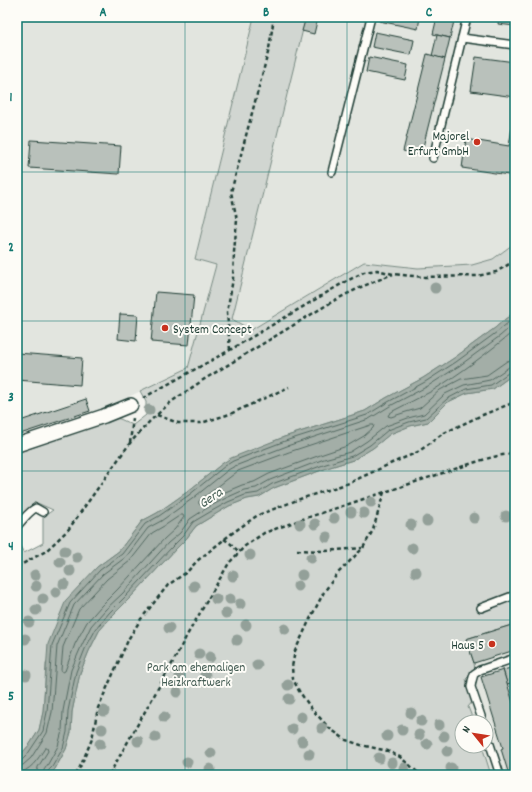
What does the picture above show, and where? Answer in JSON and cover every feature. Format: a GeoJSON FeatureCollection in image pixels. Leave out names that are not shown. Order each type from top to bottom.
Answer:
{"type":"FeatureCollection","features":[{"type":"Feature","properties":{"kind":"street"},"geometry":{"type":"LineString","coordinates":[[17,445],[104,416],[131,405]]}},
{"type":"Feature","properties":{"kind":"lane"},"geometry":{"type":"LineString","coordinates":[[332,172],[371,17]]}},
{"type":"Feature","properties":{"kind":"lane"},"geometry":{"type":"LineString","coordinates":[[433,158],[467,17]]}},
{"type":"Feature","properties":{"kind":"lane"},"geometry":{"type":"LineString","coordinates":[[462,38],[515,45]]}},
{"type":"Feature","properties":{"kind":"lane"},"geometry":{"type":"LineString","coordinates":[[17,526],[31,510],[36,508],[43,512]]}},
{"type":"Feature","properties":{"kind":"lane"},"geometry":{"type":"LineString","coordinates":[[481,608],[515,595]]}},
{"type":"Feature","properties":{"kind":"lane"},"geometry":{"type":"LineString","coordinates":[[480,714],[471,687],[474,674],[480,670],[515,658]]}},
{"type":"Feature","properties":{"kind":"lane"},"geometry":{"type":"LineString","coordinates":[[493,754],[500,775]]}},
{"type":"Feature","properties":{"kind":"path"},"geometry":{"type":"LineString","coordinates":[[230,350],[227,312],[233,279],[237,220],[231,192],[268,49],[274,17]]}},
{"type":"Feature","properties":{"kind":"path"},"geometry":{"type":"LineString","coordinates":[[130,443],[133,420],[131,405],[230,350],[364,272],[377,270],[394,274],[423,277],[477,276],[496,272],[515,259]]}},
{"type":"Feature","properties":{"kind":"path"},"geometry":{"type":"LineString","coordinates":[[17,567],[46,551],[68,530],[130,443],[171,402],[203,380],[335,300],[360,287],[394,274]]}},
{"type":"Feature","properties":{"kind":"path"},"geometry":{"type":"LineString","coordinates":[[157,415],[178,423],[202,422],[230,414],[289,387]]}},
{"type":"Feature","properties":{"kind":"path"},"geometry":{"type":"LineString","coordinates":[[76,775],[92,739],[98,708],[129,638],[141,619],[168,585],[187,572],[197,561],[224,539],[258,515],[349,483],[418,452],[442,434],[480,416],[515,402]]}},
{"type":"Feature","properties":{"kind":"path"},"geometry":{"type":"LineString","coordinates":[[508,454],[515,450]]}},
{"type":"Feature","properties":{"kind":"path"},"geometry":{"type":"LineString","coordinates":[[109,775],[229,563],[245,546],[264,533],[297,521],[492,457],[515,454]]}},
{"type":"Feature","properties":{"kind":"path"},"geometry":{"type":"LineString","coordinates":[[384,492],[373,530],[363,548],[338,573],[324,592],[295,651],[292,667],[294,679],[299,691],[311,708],[329,728],[346,740],[388,751],[400,757],[420,775]]}},
{"type":"Feature","properties":{"kind":"path"},"geometry":{"type":"LineString","coordinates":[[224,539],[239,552]]}},
{"type":"Feature","properties":{"kind":"path"},"geometry":{"type":"LineString","coordinates":[[297,550],[325,551],[363,548]]}},
{"type":"Feature","properties":{"kind":"shaded area"},"geometry":{"type":"Polygon","coordinates":[[[17,17],[254,17],[195,259],[216,265],[188,368],[110,406],[17,439],[17,17]]]}},
{"type":"Feature","properties":{"kind":"shaded area"},"geometry":{"type":"Polygon","coordinates":[[[306,17],[499,17],[498,24],[515,26],[515,241],[493,259],[472,265],[418,268],[364,262],[251,330],[232,319],[306,17]]]}},
{"type":"Feature","properties":{"kind":"shaded area"},"geometry":{"type":"Polygon","coordinates":[[[515,576],[515,775],[491,775],[484,754],[494,754],[494,714],[471,714],[468,707],[471,693],[438,601],[515,576]]]}},
{"type":"Feature","properties":{"kind":"green space"},"geometry":{"type":"Polygon","coordinates":[[[254,17],[306,17],[232,319],[251,330],[364,262],[418,268],[472,265],[493,259],[515,241],[515,312],[454,358],[423,378],[365,411],[284,437],[223,463],[187,492],[157,513],[142,521],[119,551],[97,567],[46,664],[43,712],[39,730],[30,744],[17,759],[17,541],[24,553],[43,543],[43,517],[53,510],[35,502],[17,521],[17,453],[111,417],[133,425],[146,415],[146,402],[140,391],[188,368],[216,265],[195,259],[254,17]]]}},
{"type":"Feature","properties":{"kind":"green space","name":"Park am ehemaligen Heizkraftwerk"},"geometry":{"type":"Polygon","coordinates":[[[515,373],[515,624],[466,639],[475,670],[466,679],[473,701],[468,707],[471,714],[454,714],[454,754],[484,754],[491,775],[50,775],[66,749],[71,732],[72,712],[80,673],[99,631],[186,539],[196,526],[229,506],[247,499],[259,497],[274,488],[353,460],[373,448],[390,434],[410,426],[428,422],[448,402],[467,393],[493,389],[515,373]]]}},
{"type":"Feature","properties":{"kind":"green space"},"geometry":{"type":"Polygon","coordinates":[[[515,682],[515,688],[512,689],[515,698],[515,709],[507,684],[515,682]]]}},
{"type":"Feature","properties":{"kind":"water","name":"Gera"},"geometry":{"type":"Polygon","coordinates":[[[515,312],[515,373],[493,389],[467,393],[448,402],[428,422],[410,426],[390,434],[373,448],[353,460],[274,488],[259,497],[247,499],[229,506],[196,526],[186,539],[99,631],[80,673],[72,712],[71,732],[66,749],[55,769],[50,775],[17,775],[17,759],[30,744],[39,730],[43,712],[48,644],[66,600],[97,567],[119,551],[142,521],[157,513],[187,492],[231,458],[284,437],[365,411],[423,378],[454,358],[515,312]]]}},
{"type":"Feature","properties":{"kind":"building"},"geometry":{"type":"Polygon","coordinates":[[[306,17],[318,17],[314,34],[302,31],[306,17]]]}},
{"type":"Feature","properties":{"kind":"building"},"geometry":{"type":"Polygon","coordinates":[[[379,17],[420,17],[418,29],[379,21],[379,17]]]}},
{"type":"Feature","properties":{"kind":"building"},"geometry":{"type":"Polygon","coordinates":[[[437,17],[455,17],[450,38],[433,34],[437,17]]]}},
{"type":"Feature","properties":{"kind":"building"},"geometry":{"type":"Polygon","coordinates":[[[499,17],[515,17],[515,26],[498,24],[499,17]]]}},
{"type":"Feature","properties":{"kind":"building"},"geometry":{"type":"Polygon","coordinates":[[[375,32],[414,40],[411,55],[372,47],[375,32]]]}},
{"type":"Feature","properties":{"kind":"building"},"geometry":{"type":"Polygon","coordinates":[[[437,35],[450,38],[445,59],[432,56],[437,35]]]}},
{"type":"Feature","properties":{"kind":"building"},"geometry":{"type":"Polygon","coordinates":[[[427,54],[445,59],[421,155],[403,151],[427,54]]]}},
{"type":"Feature","properties":{"kind":"building"},"geometry":{"type":"Polygon","coordinates":[[[369,57],[408,65],[405,80],[366,72],[369,57]]]}},
{"type":"Feature","properties":{"kind":"building","name":"Majorel Erfurt GmbH"},"geometry":{"type":"Polygon","coordinates":[[[476,57],[515,62],[515,97],[471,91],[476,57]]]}},
{"type":"Feature","properties":{"kind":"building","name":"Majorel Erfurt GmbH"},"geometry":{"type":"Polygon","coordinates":[[[515,108],[515,176],[462,168],[466,139],[509,146],[515,108]]]}},
{"type":"Feature","properties":{"kind":"building"},"geometry":{"type":"Polygon","coordinates":[[[31,140],[121,146],[119,174],[29,168],[31,140]]]}},
{"type":"Feature","properties":{"kind":"building"},"geometry":{"type":"Polygon","coordinates":[[[156,292],[194,295],[189,345],[151,342],[156,292]]]}},
{"type":"Feature","properties":{"kind":"building"},"geometry":{"type":"Polygon","coordinates":[[[120,314],[138,315],[136,341],[118,339],[120,314]]]}},
{"type":"Feature","properties":{"kind":"building"},"geometry":{"type":"Polygon","coordinates":[[[17,353],[82,358],[80,385],[17,380],[17,353]]]}},
{"type":"Feature","properties":{"kind":"building"},"geometry":{"type":"Polygon","coordinates":[[[86,399],[90,411],[17,435],[17,422],[86,399]]]}},
{"type":"Feature","properties":{"kind":"building","name":"Haus 5"},"geometry":{"type":"Polygon","coordinates":[[[515,624],[515,650],[474,663],[466,639],[515,624]]]}},
{"type":"Feature","properties":{"kind":"building"},"geometry":{"type":"Polygon","coordinates":[[[515,667],[515,682],[507,684],[503,670],[515,667]]]}},
{"type":"Feature","properties":{"kind":"building"},"geometry":{"type":"Polygon","coordinates":[[[503,670],[515,709],[515,775],[509,775],[501,749],[503,748],[494,719],[494,714],[492,714],[481,677],[503,670]]]}},
{"type":"Feature","properties":{"kind":"place","name":"Majorel Erfurt GmbH"},"geometry":{"type":"Point","coordinates":[477,142]}},
{"type":"Feature","properties":{"kind":"place","name":"System Concept"},"geometry":{"type":"Point","coordinates":[165,328]}},
{"type":"Feature","properties":{"kind":"place","name":"Haus 5"},"geometry":{"type":"Point","coordinates":[492,644]}}]}
